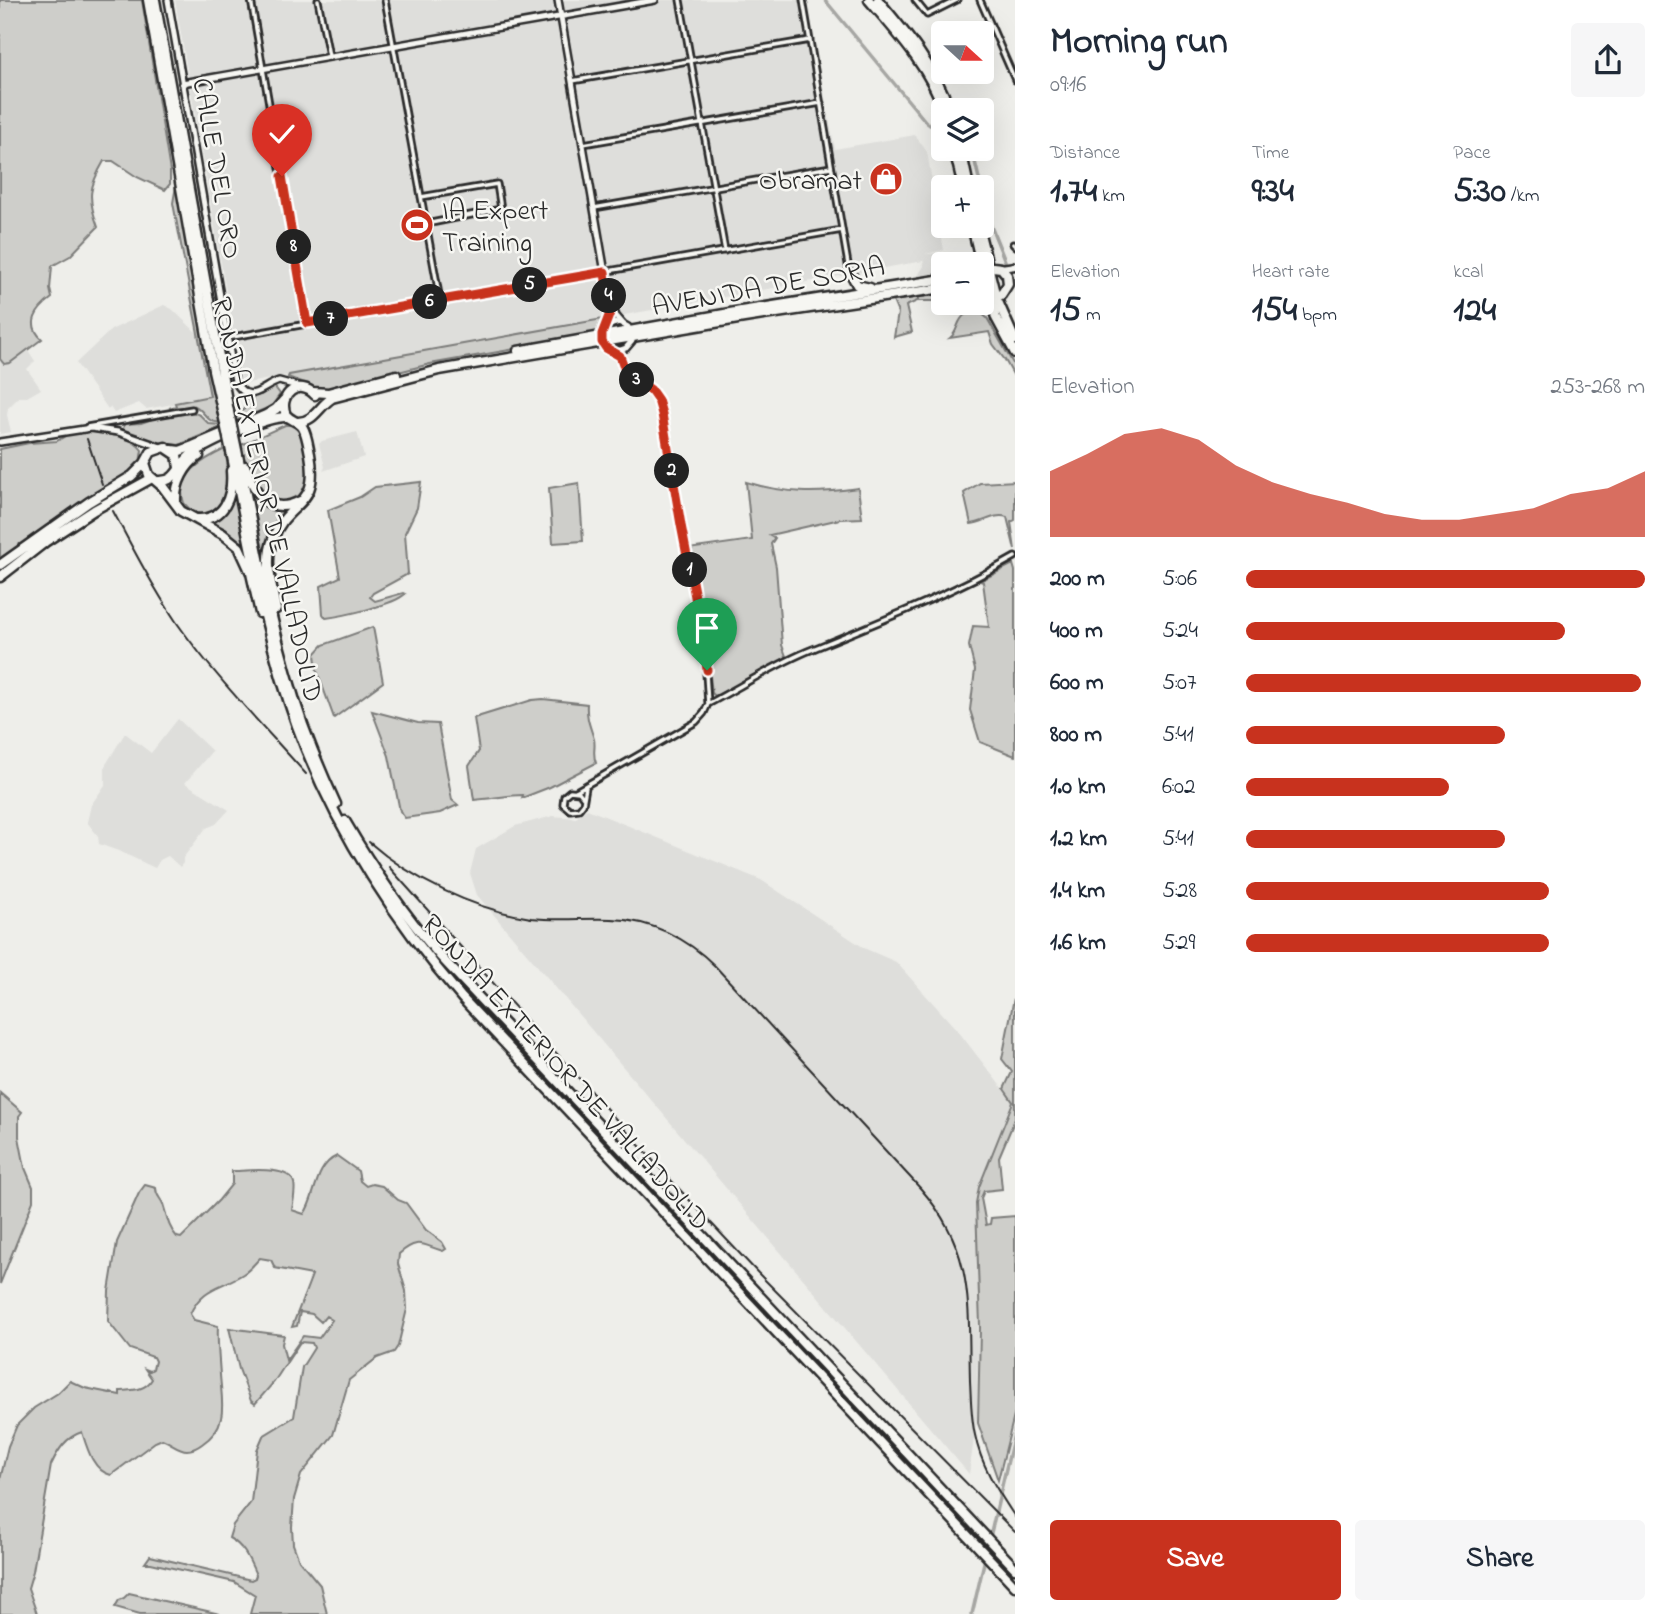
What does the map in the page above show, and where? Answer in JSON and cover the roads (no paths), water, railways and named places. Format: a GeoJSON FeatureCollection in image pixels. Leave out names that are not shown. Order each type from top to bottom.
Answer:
{"type":"FeatureCollection","features":[{"type":"Feature","properties":{"kind":"highway"},"geometry":{"type":"LineString","coordinates":[[869,0],[915,55],[939,98]]}},
{"type":"Feature","properties":{"kind":"highway"},"geometry":{"type":"LineString","coordinates":[[880,0],[922,55],[945,98]]}},
{"type":"Feature","properties":{"kind":"highway","name":"RONDA EXTERIOR DE VALLADOLID"},"geometry":{"type":"LineString","coordinates":[[154,1],[213,370],[226,413],[272,645],[297,726],[333,810],[381,893],[421,948],[482,1019],[1015,1586]]}},
{"type":"Feature","properties":{"kind":"highway"},"geometry":{"type":"LineString","coordinates":[[976,238],[982,252]]}},
{"type":"Feature","properties":{"kind":"highway"},"geometry":{"type":"LineString","coordinates":[[979,238],[982,252]]}},
{"type":"Feature","properties":{"kind":"highway"},"geometry":{"type":"LineString","coordinates":[[977,252],[979,245]]}},
{"type":"Feature","properties":{"kind":"highway"},"geometry":{"type":"LineString","coordinates":[[994,269],[1007,275],[1010,284],[1000,319]]}},
{"type":"Feature","properties":{"kind":"highway"},"geometry":{"type":"LineString","coordinates":[[850,272],[857,285],[866,288],[901,286]]}},
{"type":"Feature","properties":{"kind":"highway"},"geometry":{"type":"LineString","coordinates":[[816,299],[843,290],[849,281],[850,272]]}},
{"type":"Feature","properties":{"kind":"highway","name":"AVENIDA DE SORIA"},"geometry":{"type":"LineString","coordinates":[[629,330],[931,281]]}},
{"type":"Feature","properties":{"kind":"highway"},"geometry":{"type":"LineString","coordinates":[[994,294],[1010,284]]}},
{"type":"Feature","properties":{"kind":"highway","name":"AVENIDA DE SORIA"},"geometry":{"type":"LineString","coordinates":[[313,392],[328,393],[438,365],[601,334],[931,290]]}},
{"type":"Feature","properties":{"kind":"highway"},"geometry":{"type":"LineString","coordinates":[[994,310],[1015,340]]}},
{"type":"Feature","properties":{"kind":"highway"},"geometry":{"type":"LineString","coordinates":[[994,310],[1015,354]]}},
{"type":"Feature","properties":{"kind":"highway","name":"AVENIDA DE SORIA"},"geometry":{"type":"LineString","coordinates":[[318,410],[332,398],[407,377],[601,334]]}},
{"type":"Feature","properties":{"kind":"highway"},"geometry":{"type":"LineString","coordinates":[[0,565],[97,496],[132,476],[151,452],[161,447],[180,450],[193,446],[266,415],[276,409],[293,389],[301,387],[313,392],[318,401],[318,410],[312,418],[307,439]]}},
{"type":"Feature","properties":{"kind":"highway"},"geometry":{"type":"LineString","coordinates":[[283,657],[269,571],[269,554],[279,526],[312,485],[313,472],[307,439],[298,422],[288,417],[284,411],[285,398]]}},
{"type":"Feature","properties":{"kind":"highway"},"geometry":{"type":"LineString","coordinates":[[171,495],[170,480],[187,458],[199,450],[267,420],[288,417]]}},
{"type":"Feature","properties":{"kind":"highway"},"geometry":{"type":"LineString","coordinates":[[298,422],[312,418]]}},
{"type":"Feature","properties":{"kind":"highway"},"geometry":{"type":"LineString","coordinates":[[176,504],[177,488],[182,475],[195,459],[267,420]]}},
{"type":"Feature","properties":{"kind":"highway"},"geometry":{"type":"LineString","coordinates":[[172,450],[178,458],[179,468]]}},
{"type":"Feature","properties":{"kind":"highway"},"geometry":{"type":"LineString","coordinates":[[234,451],[265,502],[276,506],[288,505],[296,503],[307,494]]}},
{"type":"Feature","properties":{"kind":"highway"},"geometry":{"type":"LineString","coordinates":[[192,519],[211,518],[224,509],[231,490],[234,451]]}},
{"type":"Feature","properties":{"kind":"highway","name":"RONDA EXTERIOR DE VALLADOLID"},"geometry":{"type":"LineString","coordinates":[[234,451],[283,657],[304,726],[338,809],[407,918],[472,991],[1015,1568]]}},
{"type":"Feature","properties":{"kind":"highway"},"geometry":{"type":"LineString","coordinates":[[145,461],[146,471],[171,495],[181,511],[223,534],[239,547],[251,573],[261,617],[272,645]]}},
{"type":"Feature","properties":{"kind":"highway"},"geometry":{"type":"LineString","coordinates":[[0,577],[45,542],[96,508],[155,480],[170,480]]}},
{"type":"Feature","properties":{"kind":"main road"},"geometry":{"type":"LineString","coordinates":[[994,266],[1015,266]]}},
{"type":"Feature","properties":{"kind":"street","name":"CALLE DEL ORO"},"geometry":{"type":"LineString","coordinates":[[168,0],[233,377],[239,388],[255,394],[273,383],[282,381],[301,387]]}},
{"type":"Feature","properties":{"kind":"street"},"geometry":{"type":"LineString","coordinates":[[251,0],[307,323]]}},
{"type":"Feature","properties":{"kind":"street"},"geometry":{"type":"LineString","coordinates":[[318,0],[329,57]]}},
{"type":"Feature","properties":{"kind":"street"},"geometry":{"type":"LineString","coordinates":[[386,0],[440,300]]}},
{"type":"Feature","properties":{"kind":"street"},"geometry":{"type":"LineString","coordinates":[[558,0],[609,296],[610,316],[601,334],[606,348],[622,353]]}},
{"type":"Feature","properties":{"kind":"street"},"geometry":{"type":"LineString","coordinates":[[182,83],[655,0]]}},
{"type":"Feature","properties":{"kind":"street"},"geometry":{"type":"LineString","coordinates":[[680,0],[724,251]]}},
{"type":"Feature","properties":{"kind":"street"},"geometry":{"type":"LineString","coordinates":[[803,0],[850,272]]}},
{"type":"Feature","properties":{"kind":"street"},"geometry":{"type":"LineString","coordinates":[[915,0],[927,15],[957,0]]}},
{"type":"Feature","properties":{"kind":"street"},"geometry":{"type":"LineString","coordinates":[[980,0],[1015,80]]}},
{"type":"Feature","properties":{"kind":"street"},"geometry":{"type":"LineString","coordinates":[[572,81],[810,40]]}},
{"type":"Feature","properties":{"kind":"street"},"geometry":{"type":"LineString","coordinates":[[583,144],[821,103]]}},
{"type":"Feature","properties":{"kind":"street"},"geometry":{"type":"LineString","coordinates":[[594,208],[831,167]]}},
{"type":"Feature","properties":{"kind":"street"},"geometry":{"type":"LineString","coordinates":[[421,197],[497,184],[502,209],[426,225]]}},
{"type":"Feature","properties":{"kind":"street"},"geometry":{"type":"LineString","coordinates":[[227,338],[842,230]]}},
{"type":"Feature","properties":{"kind":"street"},"geometry":{"type":"LineString","coordinates":[[609,296],[616,316],[629,330],[631,344],[622,353]]}},
{"type":"Feature","properties":{"kind":"street"},"geometry":{"type":"LineString","coordinates":[[601,334],[613,323],[629,330]]}},
{"type":"Feature","properties":{"kind":"street"},"geometry":{"type":"LineString","coordinates":[[586,786],[583,804],[573,811],[566,808],[564,796],[570,791],[586,786],[696,722],[708,704],[704,643],[662,414],[658,400],[651,390],[626,372],[622,353]]}},
{"type":"Feature","properties":{"kind":"street"},"geometry":{"type":"LineString","coordinates":[[273,383],[282,386],[285,398]]}},
{"type":"Feature","properties":{"kind":"street"},"geometry":{"type":"LineString","coordinates":[[86,428],[192,409]]}},
{"type":"Feature","properties":{"kind":"street"},"geometry":{"type":"LineString","coordinates":[[118,432],[119,421]]}},
{"type":"Feature","properties":{"kind":"street"},"geometry":{"type":"LineString","coordinates":[[0,442],[86,428],[118,432],[161,447]]}},
{"type":"Feature","properties":{"kind":"street"},"geometry":{"type":"LineString","coordinates":[[139,441],[144,448],[145,461]]}},
{"type":"Feature","properties":{"kind":"street"},"geometry":{"type":"LineString","coordinates":[[708,704],[811,649],[849,636],[912,608],[1015,557]]}},
{"type":"Feature","properties":{"kind":"street"},"geometry":{"type":"LineString","coordinates":[[576,791],[583,797]]}},
{"type":"Feature","properties":{"kind":"waterway"},"geometry":{"type":"LineString","coordinates":[[825,0],[931,125]]}},
{"type":"Feature","properties":{"kind":"waterway"},"geometry":{"type":"LineString","coordinates":[[975,161],[978,175]]}},
{"type":"Feature","properties":{"kind":"waterway"},"geometry":{"type":"LineString","coordinates":[[994,234],[1005,261]]}},
{"type":"Feature","properties":{"kind":"waterway"},"geometry":{"type":"LineString","coordinates":[[972,1614],[1015,1430]]}},
{"type":"Feature","properties":{"kind":"railway"},"geometry":{"type":"LineString","coordinates":[[87,439],[102,484]]}},
{"type":"Feature","properties":{"kind":"railway"},"geometry":{"type":"LineString","coordinates":[[113,511],[177,623],[239,700],[306,774]]}},
{"type":"Feature","properties":{"kind":"railway"},"geometry":{"type":"LineString","coordinates":[[369,842],[424,880],[488,908],[531,918],[611,919],[640,923],[668,932],[693,947],[715,966],[921,1189],[939,1212],[951,1234],[960,1257],[968,1303],[971,1402],[975,1435],[986,1468],[1015,1517]]}},
{"type":"Feature","properties":{"kind":"railway"},"geometry":{"type":"LineString","coordinates":[[389,867],[666,1175],[758,1273],[1015,1532]]}},
{"type":"Feature","properties":{"kind":"place","name":"Obramat"},"geometry":{"type":"Point","coordinates":[886,179]}},
{"type":"Feature","properties":{"kind":"place","name":"IA Expert Training"},"geometry":{"type":"Point","coordinates":[417,225]}}]}
